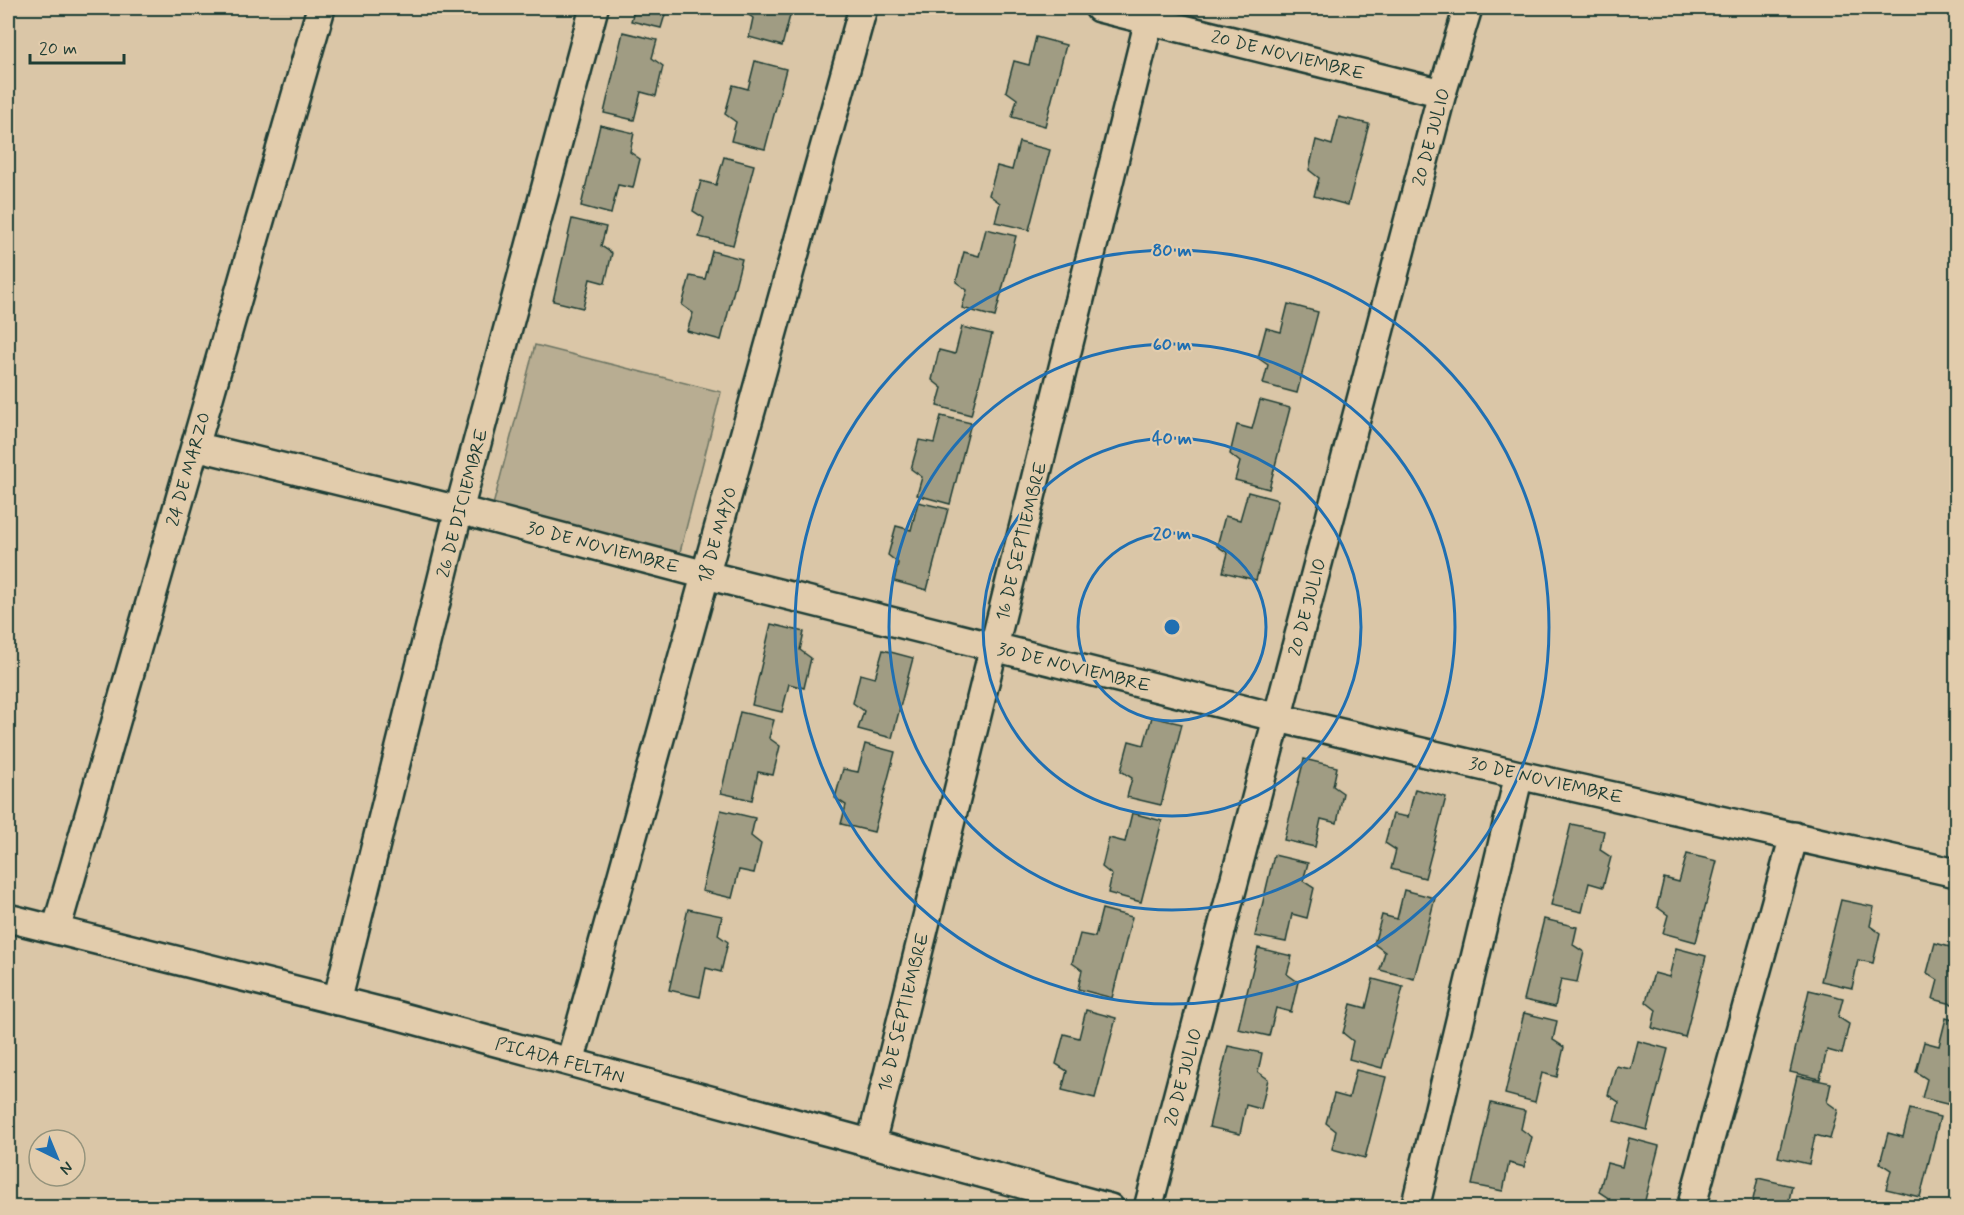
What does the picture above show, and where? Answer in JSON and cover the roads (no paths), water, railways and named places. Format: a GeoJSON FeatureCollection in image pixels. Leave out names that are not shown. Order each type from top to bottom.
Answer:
{"type":"FeatureCollection","features":[{"type":"Feature","properties":{"kind":"street","name":"24 DE MARZO"},"geometry":{"type":"LineString","coordinates":[[56,930],[321,8]]}},
{"type":"Feature","properties":{"kind":"street","name":"26 DE DICIEMBRE"},"geometry":{"type":"LineString","coordinates":[[337,1001],[459,510],[594,8]]}},
{"type":"Feature","properties":{"kind":"street","name":"18 DE MAYO"},"geometry":{"type":"LineString","coordinates":[[570,1062],[862,8]]}},
{"type":"Feature","properties":{"kind":"street","name":"20 DE NOVIEMBRE"},"geometry":{"type":"LineString","coordinates":[[1099,8],[1150,14],[1442,93]]}},
{"type":"Feature","properties":{"kind":"street","name":"20 DE JULIO"},"geometry":{"type":"LineString","coordinates":[[1148,1208],[1442,93],[1468,8]]}},
{"type":"Feature","properties":{"kind":"street","name":"16 DE SEPTIEMBRE"},"geometry":{"type":"LineString","coordinates":[[871,1143],[1150,14]]}},
{"type":"Feature","properties":{"kind":"street","name":"30 DE NOVIEMBRE"},"geometry":{"type":"LineString","coordinates":[[195,446],[459,510],[706,575],[1278,718],[1519,775],[1956,873]]}},
{"type":"Feature","properties":{"kind":"street"},"geometry":{"type":"LineString","coordinates":[[1415,1208],[1519,775]]}},
{"type":"Feature","properties":{"kind":"street"},"geometry":{"type":"LineString","coordinates":[[1691,1208],[1794,836]]}},
{"type":"Feature","properties":{"kind":"street","name":"PICADA FELTAN"},"geometry":{"type":"LineString","coordinates":[[8,918],[570,1062],[1110,1208]]}}]}
